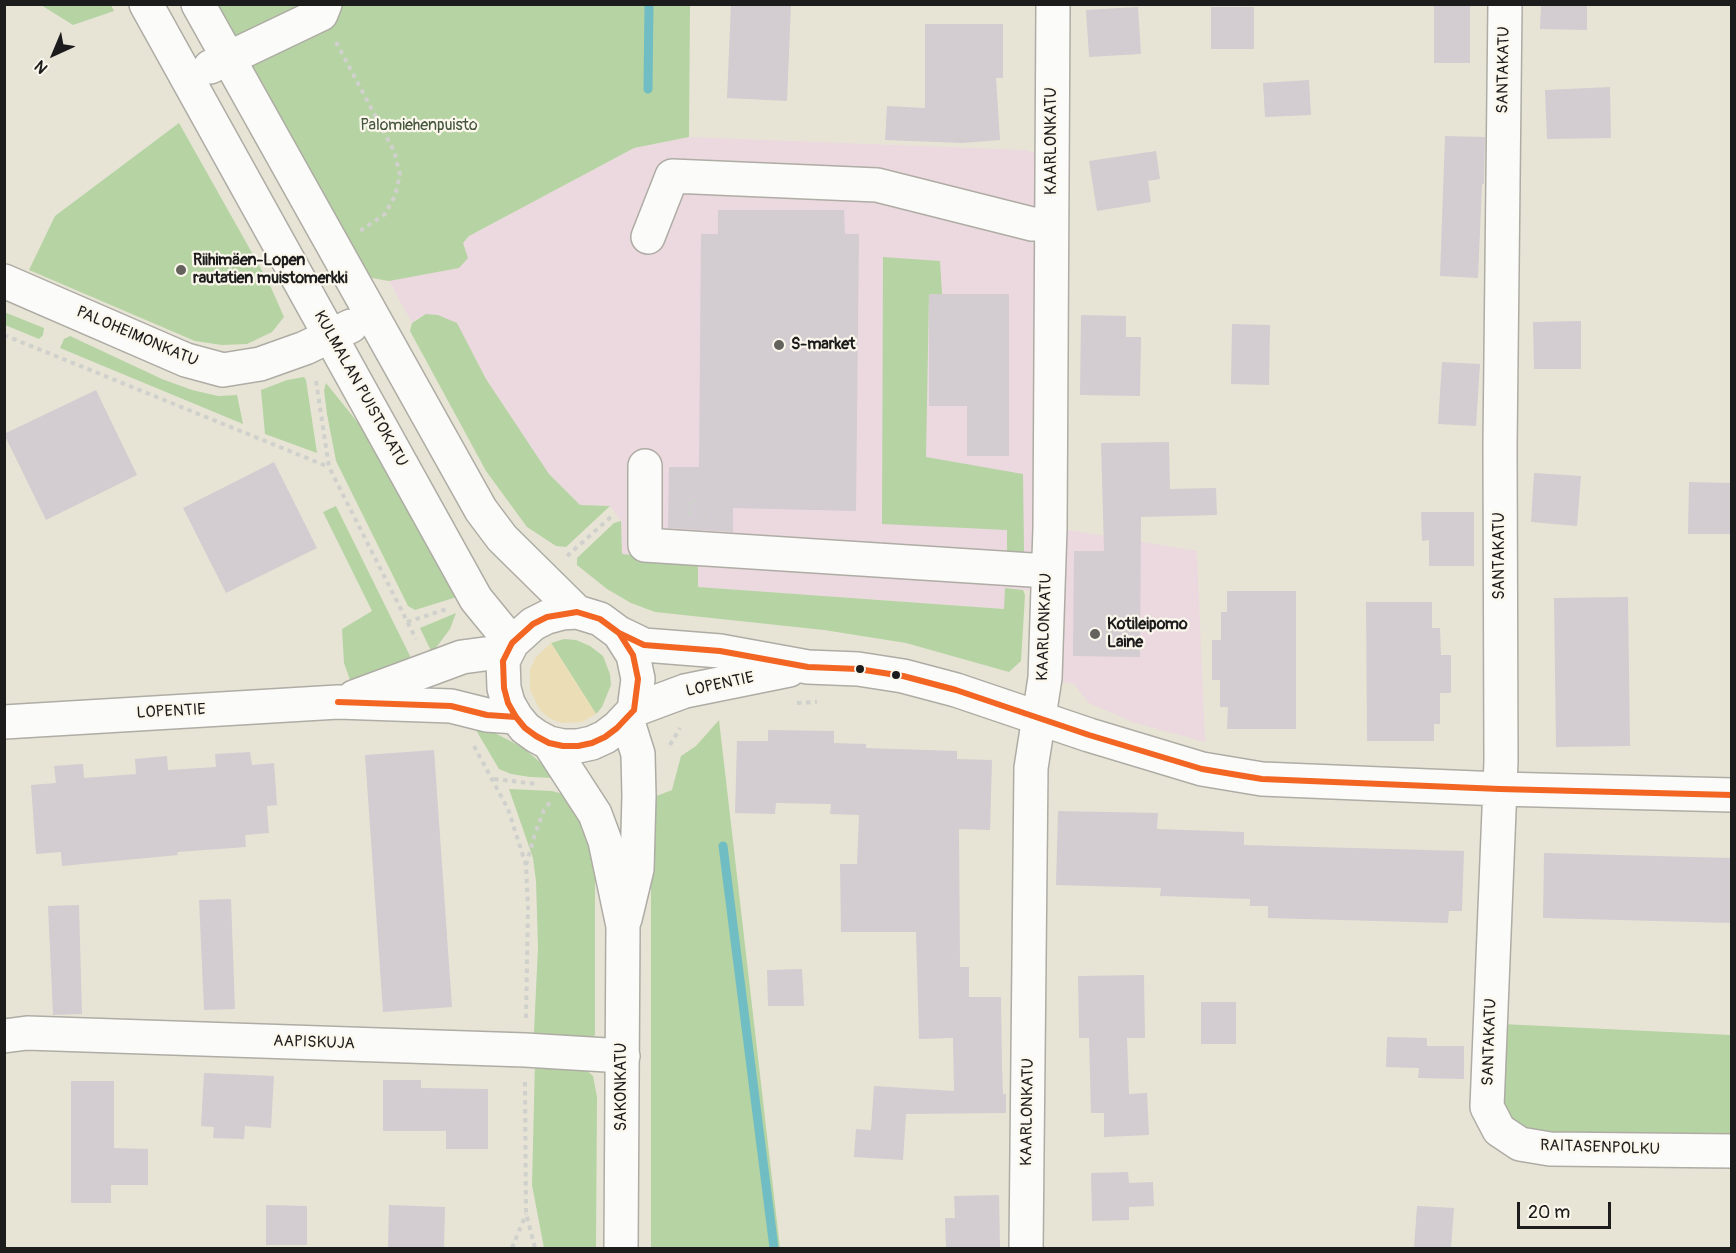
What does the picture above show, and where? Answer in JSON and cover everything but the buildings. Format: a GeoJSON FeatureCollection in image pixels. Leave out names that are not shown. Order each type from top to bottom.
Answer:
{"type":"FeatureCollection","features":[{"type":"Feature","properties":{"kind":"street","name":"KULMALAN PUISTOKATU"},"geometry":{"type":"LineString","coordinates":[[146,4],[476,598],[509,647]]}},
{"type":"Feature","properties":{"kind":"street"},"geometry":{"type":"LineString","coordinates":[[198,4],[481,510],[502,538],[577,612]]}},
{"type":"Feature","properties":{"kind":"street","name":"KAARLONKATU"},"geometry":{"type":"LineString","coordinates":[[1026,1248],[1031,768],[1044,678],[1050,517],[1053,4]]}},
{"type":"Feature","properties":{"kind":"street","name":"SANTAKATU"},"geometry":{"type":"LineString","coordinates":[[1487,1107],[1500,789],[1500,422],[1505,4]]}},
{"type":"Feature","properties":{"kind":"street"},"geometry":{"type":"LineString","coordinates":[[186,79],[323,9]]}},
{"type":"Feature","properties":{"kind":"street"},"geometry":{"type":"LineString","coordinates":[[648,237],[672,176],[877,185],[1032,224],[1051,223]]}},
{"type":"Feature","properties":{"kind":"street","name":"PALOHEIMONKATU"},"geometry":{"type":"LineString","coordinates":[[4,280],[186,360],[223,370],[260,364],[305,348],[372,317]]}},
{"type":"Feature","properties":{"kind":"street"},"geometry":{"type":"LineString","coordinates":[[645,466],[645,545],[1047,571]]}},
{"type":"Feature","properties":{"kind":"street"},"geometry":{"type":"LineString","coordinates":[[577,612],[600,619],[620,633],[627,643],[638,679],[630,714],[605,737],[578,746],[549,743],[525,728],[508,703],[503,681],[503,661],[509,647],[533,624],[562,613],[577,612]]}},
{"type":"Feature","properties":{"kind":"street","name":"LOPENTIE"},"geometry":{"type":"LineString","coordinates":[[620,633],[644,645],[720,651],[808,667],[858,669],[903,676],[956,690],[1203,769],[1252,777],[1500,789],[1731,795]]}},
{"type":"Feature","properties":{"kind":"street","name":"LOPENTIE"},"geometry":{"type":"LineString","coordinates":[[338,702],[462,657],[509,647]]}},
{"type":"Feature","properties":{"kind":"street","name":"LOPENTIE"},"geometry":{"type":"LineString","coordinates":[[630,714],[685,691],[808,667]]}},
{"type":"Feature","properties":{"kind":"street","name":"LOPENTIE"},"geometry":{"type":"LineString","coordinates":[[4,722],[338,702],[450,706],[487,715],[516,717]]}},
{"type":"Feature","properties":{"kind":"street","name":"SAKONKATU"},"geometry":{"type":"LineString","coordinates":[[623,926],[637,869],[638,754],[630,714]]}},
{"type":"Feature","properties":{"kind":"street","name":"SAKONKATU"},"geometry":{"type":"LineString","coordinates":[[549,743],[595,814],[605,841],[623,926],[621,1248]]}},
{"type":"Feature","properties":{"kind":"street","name":"AAPISKUJA"},"geometry":{"type":"LineString","coordinates":[[4,1036],[27,1033],[525,1050],[623,1056]]}},
{"type":"Feature","properties":{"kind":"street","name":"RAITASENPOLKU"},"geometry":{"type":"LineString","coordinates":[[1487,1107],[1500,1130],[1520,1144],[1550,1149],[1731,1151]]}},
{"type":"Feature","properties":{"kind":"path"},"geometry":{"type":"LineString","coordinates":[[323,9],[394,151],[400,175],[395,196],[385,213],[356,233]]}},
{"type":"Feature","properties":{"kind":"path"},"geometry":{"type":"LineString","coordinates":[[4,335],[329,467]]}},
{"type":"Feature","properties":{"kind":"path"},"geometry":{"type":"LineString","coordinates":[[689,515],[689,501],[699,501]]}},
{"type":"Feature","properties":{"kind":"path"},"geometry":{"type":"LineString","coordinates":[[470,739],[508,809]]}},
{"type":"Feature","properties":{"kind":"path"},"geometry":{"type":"LineString","coordinates":[[525,865],[544,810],[555,794]]}},
{"type":"Feature","properties":{"kind":"path"},"geometry":{"type":"LineString","coordinates":[[512,1248],[526,1214]]}},
{"type":"Feature","properties":{"kind":"shaded area"},"geometry":{"type":"Polygon","coordinates":[[[689,137],[1025,150],[1052,157],[1050,527],[1197,551],[1205,742],[1135,723],[1089,703],[1074,684],[1045,678],[1047,592],[1006,588],[1005,609],[697,587],[698,562],[622,554],[621,521],[610,506],[580,505],[549,474],[486,379],[457,324],[418,318],[412,323],[389,281],[408,276],[463,243],[469,236],[634,148],[689,137]]]}},
{"type":"Feature","properties":{"kind":"green space"},"geometry":{"type":"Polygon","coordinates":[[[41,5],[111,5],[114,11],[73,25],[41,5]]]}},
{"type":"Feature","properties":{"kind":"green space","name":"Palomiehenpuisto"},"geometry":{"type":"Polygon","coordinates":[[[211,5],[690,5],[689,137],[634,148],[469,236],[463,243],[468,258],[459,268],[389,281],[372,278],[343,240],[211,5]]]}},
{"type":"Feature","properties":{"kind":"green space"},"geometry":{"type":"Polygon","coordinates":[[[179,123],[269,283],[284,317],[272,332],[247,344],[222,345],[195,341],[29,270],[55,216],[179,123]]]}},
{"type":"Feature","properties":{"kind":"green space"},"geometry":{"type":"Polygon","coordinates":[[[883,257],[940,261],[942,294],[929,294],[926,457],[1023,474],[1024,552],[1007,554],[1007,530],[882,524],[883,257]]]}},
{"type":"Feature","properties":{"kind":"green space"},"geometry":{"type":"Polygon","coordinates":[[[4,312],[44,328],[43,335],[39,339],[5,325],[4,312]]]}},
{"type":"Feature","properties":{"kind":"green space"},"geometry":{"type":"Polygon","coordinates":[[[426,314],[438,315],[457,323],[486,379],[549,474],[580,505],[610,506],[566,547],[556,546],[527,527],[486,471],[410,331],[412,323],[426,314]]]}},
{"type":"Feature","properties":{"kind":"green space"},"geometry":{"type":"Polygon","coordinates":[[[70,336],[162,379],[192,390],[218,396],[237,395],[243,424],[60,348],[64,339],[70,336]]]}},
{"type":"Feature","properties":{"kind":"green space"},"geometry":{"type":"Polygon","coordinates":[[[304,377],[317,453],[265,434],[261,390],[287,380],[304,377]]]}},
{"type":"Feature","properties":{"kind":"green space"},"geometry":{"type":"Polygon","coordinates":[[[326,383],[371,439],[460,596],[415,610],[408,606],[336,461],[327,414],[324,390],[326,383]]]}},
{"type":"Feature","properties":{"kind":"green space"},"geometry":{"type":"Polygon","coordinates":[[[336,506],[413,662],[350,680],[344,663],[342,629],[372,611],[323,512],[336,506]]]}},
{"type":"Feature","properties":{"kind":"green space"},"geometry":{"type":"Polygon","coordinates":[[[621,521],[622,554],[698,562],[698,587],[1004,609],[1005,588],[1023,590],[1025,595],[1021,661],[1009,672],[906,643],[824,630],[655,612],[631,603],[607,589],[577,565],[577,558],[614,523],[621,521]]]}},
{"type":"Feature","properties":{"kind":"green space"},"geometry":{"type":"Polygon","coordinates":[[[456,613],[450,629],[432,653],[420,628],[456,613]]]}},
{"type":"Feature","properties":{"kind":"green space"},"geometry":{"type":"Polygon","coordinates":[[[564,639],[576,640],[590,646],[603,656],[610,674],[611,685],[602,707],[596,714],[551,643],[564,639]]]}},
{"type":"Feature","properties":{"kind":"green space"},"geometry":{"type":"Polygon","coordinates":[[[719,720],[780,1248],[651,1248],[651,798],[672,790],[681,756],[696,746],[719,720]]]}},
{"type":"Feature","properties":{"kind":"green space"},"geometry":{"type":"Polygon","coordinates":[[[473,725],[487,729],[522,747],[554,778],[511,774],[499,769],[473,725]]]}},
{"type":"Feature","properties":{"kind":"green space"},"geometry":{"type":"Polygon","coordinates":[[[509,789],[552,791],[567,795],[575,808],[595,859],[595,1035],[588,1041],[540,1041],[534,1032],[538,947],[536,881],[533,858],[509,789]]]}},
{"type":"Feature","properties":{"kind":"green space"},"geometry":{"type":"Polygon","coordinates":[[[1502,1024],[1731,1035],[1731,1141],[1548,1139],[1512,1122],[1504,1111],[1502,1096],[1502,1024]]]}},
{"type":"Feature","properties":{"kind":"green space"},"geometry":{"type":"Polygon","coordinates":[[[535,1061],[582,1066],[593,1076],[597,1097],[596,1248],[544,1248],[532,1185],[535,1061]]]}},
{"type":"Feature","properties":{"kind":"sand"},"geometry":{"type":"Polygon","coordinates":[[[551,643],[596,714],[582,722],[561,723],[549,718],[540,710],[530,690],[530,669],[536,657],[551,643]]]}},
{"type":"Feature","properties":{"kind":"waterway"},"geometry":{"type":"LineString","coordinates":[[648,89],[649,4]]}},
{"type":"Feature","properties":{"kind":"waterway"},"geometry":{"type":"LineString","coordinates":[[723,846],[774,1248]]}},
{"type":"Feature","properties":{"kind":"transit line"},"geometry":{"type":"LineString","coordinates":[[577,612],[600,619],[619,633],[633,655],[638,679],[634,710],[617,728],[592,743],[563,746],[549,743],[536,736],[516,717],[508,703],[504,688],[503,661],[512,643],[533,624],[547,617],[577,612]]}},
{"type":"Feature","properties":{"kind":"transit line"},"geometry":{"type":"LineString","coordinates":[[619,633],[644,645],[720,651],[808,667],[858,669],[903,676],[956,690],[1089,735],[1202,769],[1262,779],[1500,789],[1732,795]]}},
{"type":"Feature","properties":{"kind":"transit line"},"geometry":{"type":"LineString","coordinates":[[338,702],[451,706],[487,715],[516,717]]}},
{"type":"Feature","properties":{"kind":"place","name":"Riihimäen-Lopen rautatien muistomerkki"},"geometry":{"type":"Point","coordinates":[181,270]}},
{"type":"Feature","properties":{"kind":"place","name":"S-market"},"geometry":{"type":"Point","coordinates":[779,345]}},
{"type":"Feature","properties":{"kind":"place","name":"Kotileipomo Laine"},"geometry":{"type":"Point","coordinates":[1095,634]}}]}
